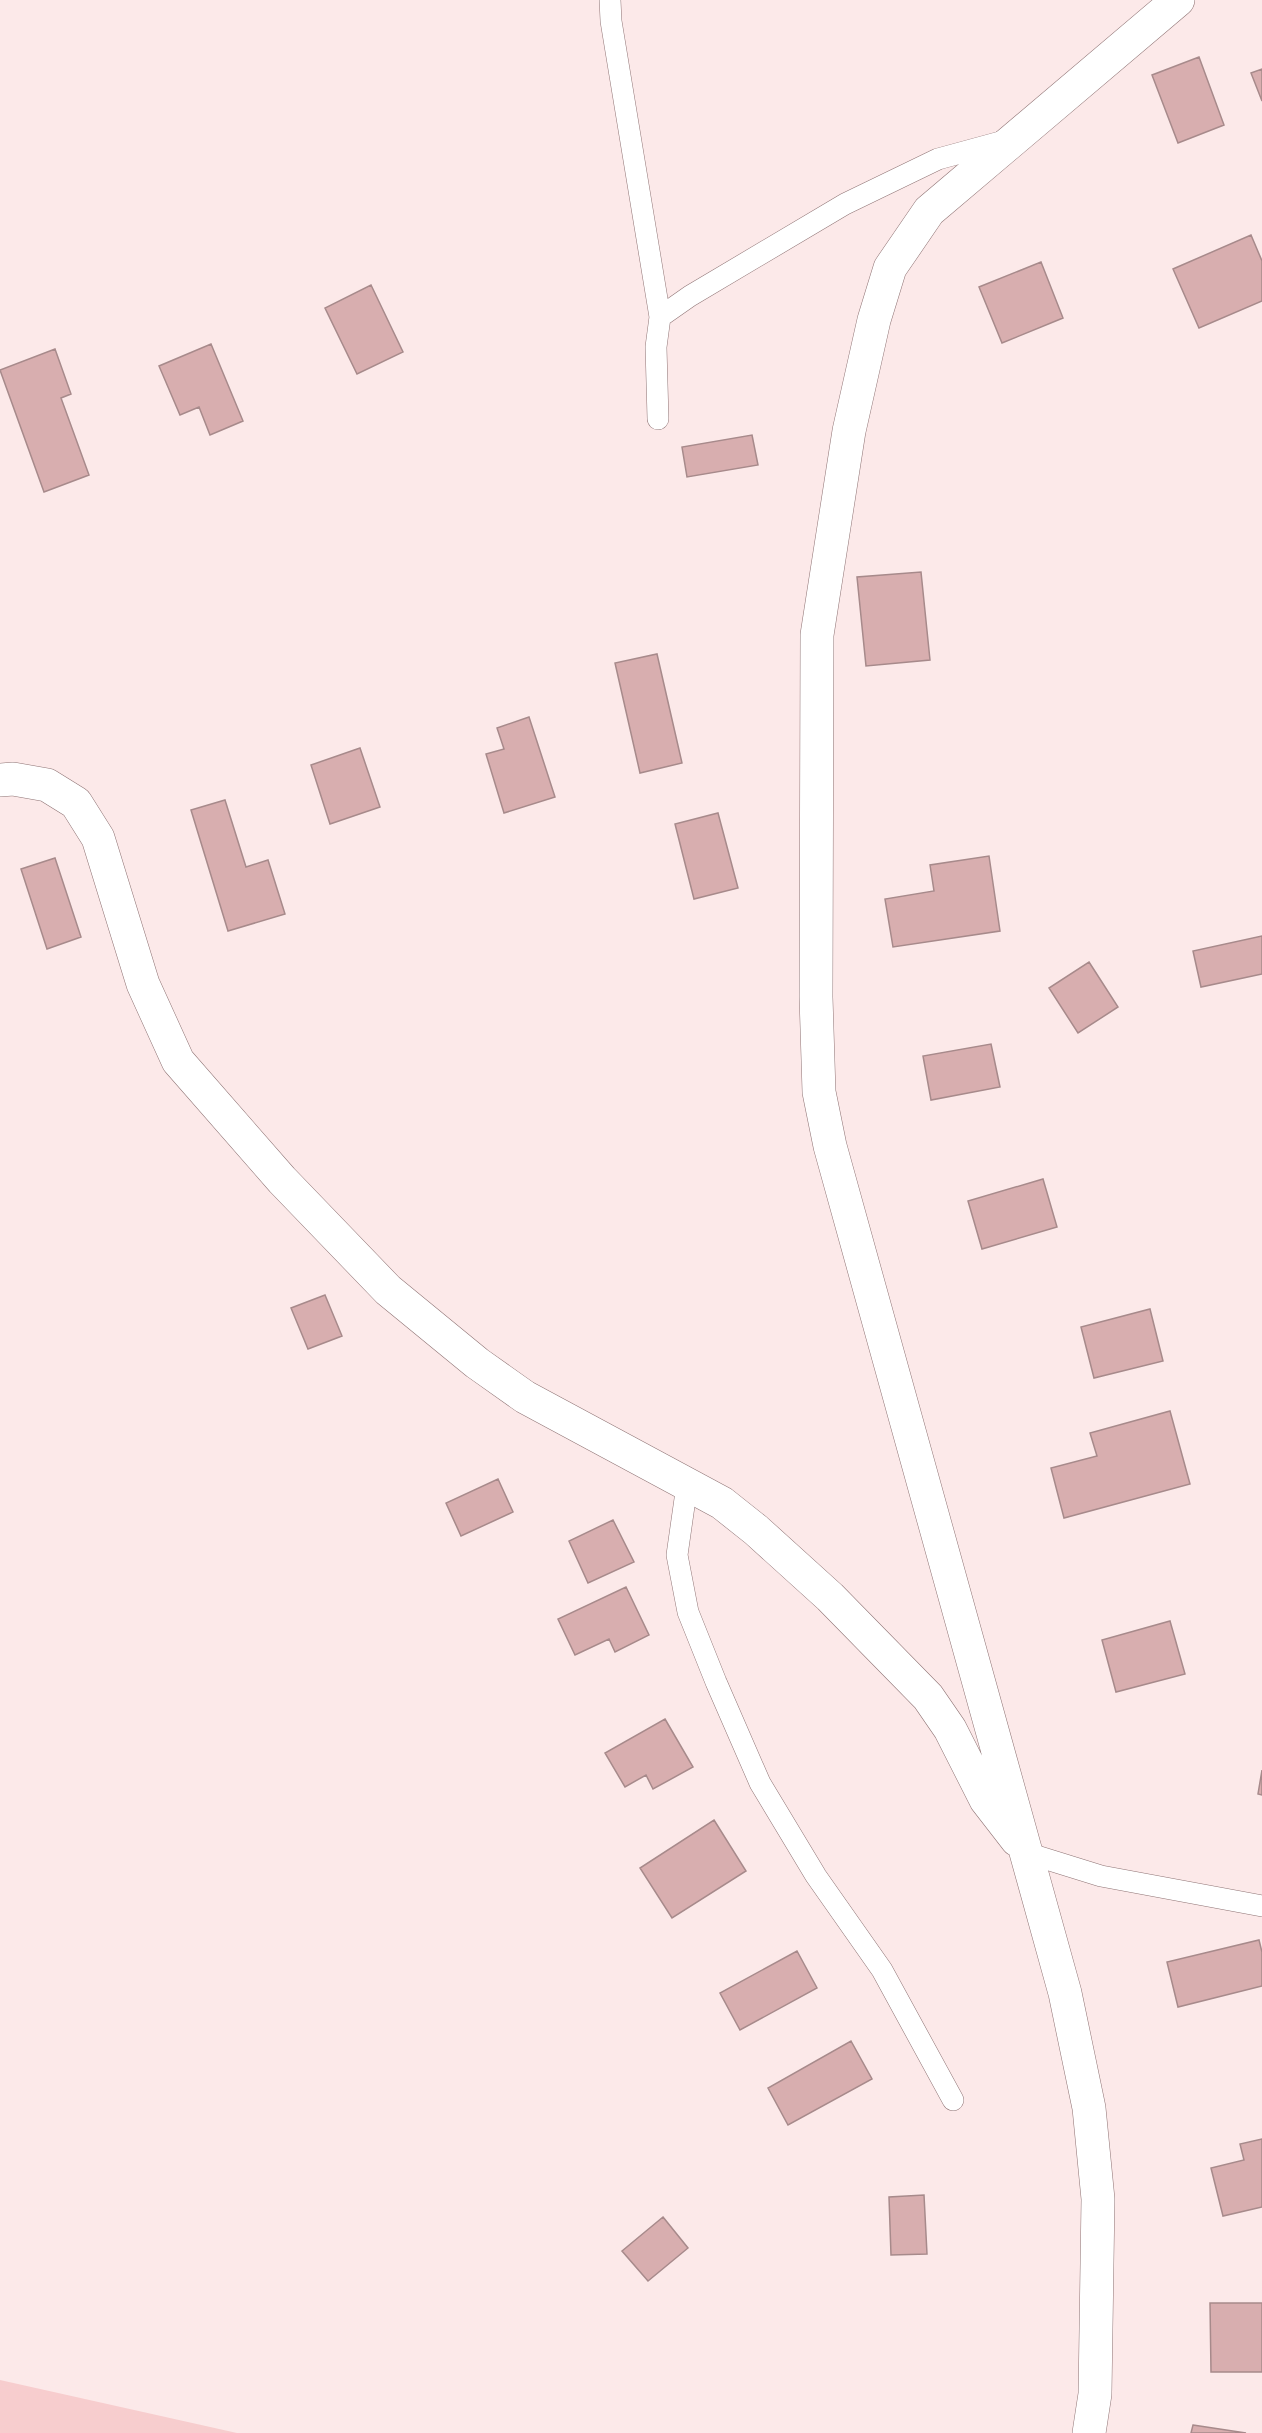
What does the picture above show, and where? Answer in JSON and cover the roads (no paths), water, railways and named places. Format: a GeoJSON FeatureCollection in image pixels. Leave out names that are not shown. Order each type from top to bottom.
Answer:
{"type":"FeatureCollection","features":[{"type":"Feature","properties":{"kind":"street"},"geometry":{"type":"LineString","coordinates":[[1089,2433],[1095,2394],[1098,2199],[1089,2108],[1065,1993],[830,1146],[819,1092],[816,997],[817,634],[849,430],[871,331],[890,268],[929,211],[1178,0]]}},
{"type":"Feature","properties":{"kind":"street"},"geometry":{"type":"LineString","coordinates":[[0,780],[13,779],[47,785],[76,803],[98,838],[142,984],[178,1061],[282,1180],[388,1290],[431,1328],[525,1397],[722,1503],[756,1530],[902,1667],[928,1697],[950,1729],[986,1800],[1027,1853]]}},
{"type":"Feature","properties":{"kind":"lane"},"geometry":{"type":"LineString","coordinates":[[610,0],[611,21],[660,317],[656,347],[658,419]]}},
{"type":"Feature","properties":{"kind":"lane"},"geometry":{"type":"LineString","coordinates":[[660,317],[690,296],[844,204],[938,159],[1011,140]]}},
{"type":"Feature","properties":{"kind":"lane"},"geometry":{"type":"LineString","coordinates":[[687,1485],[677,1555],[688,1612],[716,1682],[760,1783],[816,1876],[882,1970],[952,2100]]}},
{"type":"Feature","properties":{"kind":"lane"},"geometry":{"type":"LineString","coordinates":[[1027,1853],[1101,1876],[1262,1906]]}}]}
